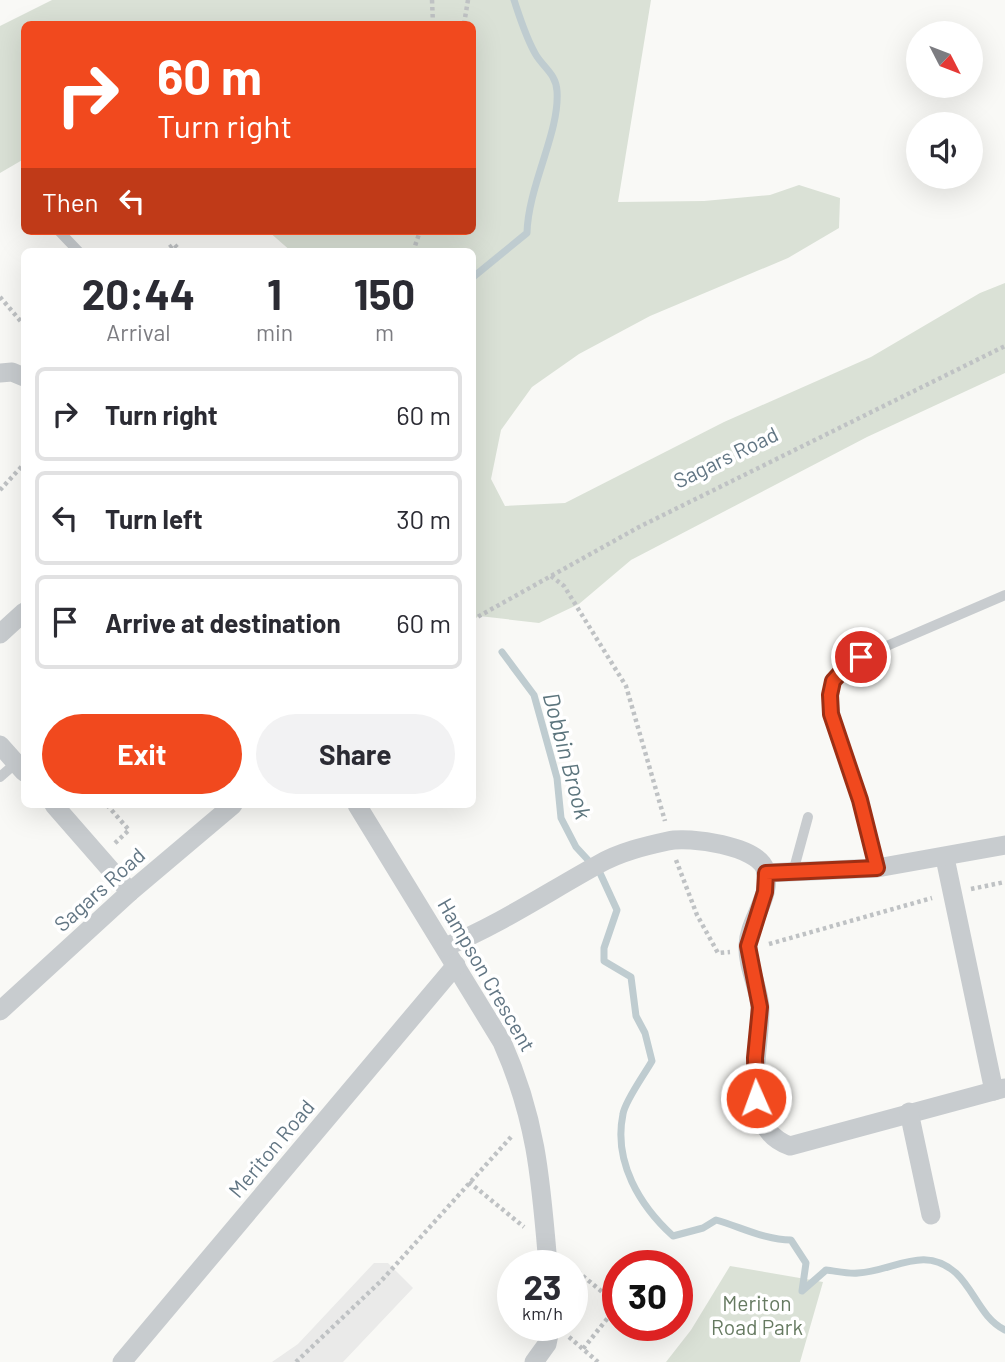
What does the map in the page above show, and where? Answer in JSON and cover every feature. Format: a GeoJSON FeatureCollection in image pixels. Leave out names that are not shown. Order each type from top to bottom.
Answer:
{"type":"FeatureCollection","features":[{"type":"Feature","properties":{"kind":"street"},"geometry":{"type":"LineString","coordinates":[[0,373],[12,372],[21,376]]}},
{"type":"Feature","properties":{"kind":"street"},"geometry":{"type":"LineString","coordinates":[[0,634],[21,615]]}},
{"type":"Feature","properties":{"kind":"street"},"geometry":{"type":"LineString","coordinates":[[0,745],[20,767]]}},
{"type":"Feature","properties":{"kind":"street"},"geometry":{"type":"LineString","coordinates":[[57,808],[130,892]]}},
{"type":"Feature","properties":{"kind":"street","name":"Sagars Road"},"geometry":{"type":"LineString","coordinates":[[0,1011],[130,892],[229,808]]}},
{"type":"Feature","properties":{"kind":"street","name":"Hampson Crescent"},"geometry":{"type":"LineString","coordinates":[[359,808],[502,1042],[531,1116],[546,1250]]}},
{"type":"Feature","properties":{"kind":"street"},"geometry":{"type":"LineString","coordinates":[[445,947],[475,935],[617,854],[665,843],[724,844],[754,856],[764,866],[766,873],[765,892],[750,932],[749,950],[760,1007],[755,1058],[756,1098],[766,1130],[776,1141],[790,1146],[999,1090],[945,858]]}},
{"type":"Feature","properties":{"kind":"street"},"geometry":{"type":"LineString","coordinates":[[766,873],[877,868],[945,858],[1005,845]]}},
{"type":"Feature","properties":{"kind":"street","name":"Meriton Road"},"geometry":{"type":"LineString","coordinates":[[122,1362],[456,965]]}},
{"type":"Feature","properties":{"kind":"street"},"geometry":{"type":"LineString","coordinates":[[909,1112],[931,1215]]}},
{"type":"Feature","properties":{"kind":"street"},"geometry":{"type":"LineString","coordinates":[[534,1362],[549,1341]]}},
{"type":"Feature","properties":{"kind":"lane"},"geometry":{"type":"LineString","coordinates":[[64,235],[75,248]]}},
{"type":"Feature","properties":{"kind":"lane"},"geometry":{"type":"LineString","coordinates":[[877,868],[860,800],[831,714],[830,695],[833,681],[861,657],[1005,594]]}},
{"type":"Feature","properties":{"kind":"lane"},"geometry":{"type":"LineString","coordinates":[[0,777],[20,767]]}},
{"type":"Feature","properties":{"kind":"lane"},"geometry":{"type":"LineString","coordinates":[[793,872],[808,817]]}},
{"type":"Feature","properties":{"kind":"path"},"geometry":{"type":"LineString","coordinates":[[432,0],[433,21]]}},
{"type":"Feature","properties":{"kind":"path"},"geometry":{"type":"LineString","coordinates":[[464,21],[468,0]]}},
{"type":"Feature","properties":{"kind":"path"},"geometry":{"type":"LineString","coordinates":[[0,297],[21,322]]}},
{"type":"Feature","properties":{"kind":"path","name":"Sagars Road"},"geometry":{"type":"LineString","coordinates":[[476,618],[639,527],[1005,346]]}},
{"type":"Feature","properties":{"kind":"path"},"geometry":{"type":"LineString","coordinates":[[0,490],[21,467]]}},
{"type":"Feature","properties":{"kind":"path"},"geometry":{"type":"LineString","coordinates":[[551,576],[564,586],[626,686],[665,843],[697,915],[718,953],[749,950],[951,893],[1005,882]]}},
{"type":"Feature","properties":{"kind":"path"},"geometry":{"type":"LineString","coordinates":[[100,857],[129,830],[110,808]]}},
{"type":"Feature","properties":{"kind":"path"},"geometry":{"type":"LineString","coordinates":[[296,1362],[382,1280],[531,1116]]}},
{"type":"Feature","properties":{"kind":"path"},"geometry":{"type":"LineString","coordinates":[[470,1182],[542,1250]]}},
{"type":"Feature","properties":{"kind":"path"},"geometry":{"type":"LineString","coordinates":[[583,1349],[618,1306],[588,1281]]}},
{"type":"Feature","properties":{"kind":"path"},"geometry":{"type":"LineString","coordinates":[[573,1341],[598,1362]]}},
{"type":"Feature","properties":{"kind":"shaded area"},"geometry":{"type":"Polygon","coordinates":[[[374,1263],[388,1263],[413,1288],[343,1362],[272,1362],[298,1344],[374,1263]]]}},
{"type":"Feature","properties":{"kind":"green space"},"geometry":{"type":"Polygon","coordinates":[[[52,0],[651,0],[618,202],[704,201],[770,195],[799,185],[840,198],[839,228],[788,258],[650,316],[579,354],[532,387],[501,430],[491,479],[505,506],[565,503],[724,422],[871,357],[980,293],[1005,283],[1005,373],[867,437],[631,560],[579,604],[539,623],[479,616],[476,618],[476,248],[287,248],[273,235],[476,235],[476,21],[21,21],[21,161],[0,173],[0,26],[52,0]]]}},
{"type":"Feature","properties":{"kind":"green space","name":"Meriton Road Park"},"geometry":{"type":"Polygon","coordinates":[[[730,1266],[823,1282],[800,1362],[666,1362],[682,1341],[693,1341],[693,1327],[730,1266]]]}},
{"type":"Feature","properties":{"kind":"waterway","name":"Dobbin Brook"},"geometry":{"type":"LineString","coordinates":[[476,275],[527,233],[533,197],[557,107],[554,80],[532,48],[514,0]]}},
{"type":"Feature","properties":{"kind":"waterway","name":"Dobbin Brook"},"geometry":{"type":"LineString","coordinates":[[502,652],[534,695],[557,778],[561,818],[576,847],[600,873],[617,910],[604,948],[604,961],[631,977],[636,1016],[645,1033],[652,1061],[624,1109],[622,1149],[632,1182],[650,1211],[673,1236],[703,1228],[716,1220],[762,1236],[791,1240],[806,1263],[802,1291],[826,1270],[858,1273],[908,1261],[932,1260],[956,1273],[990,1319],[1005,1330]]}},
{"type":"Feature","properties":{"kind":"route"},"geometry":{"type":"LineString","coordinates":[[756,1098],[755,1058],[760,1007],[748,946],[750,932],[765,892],[766,873],[877,868],[860,800],[831,714],[830,695],[833,681],[861,657]]}}]}
